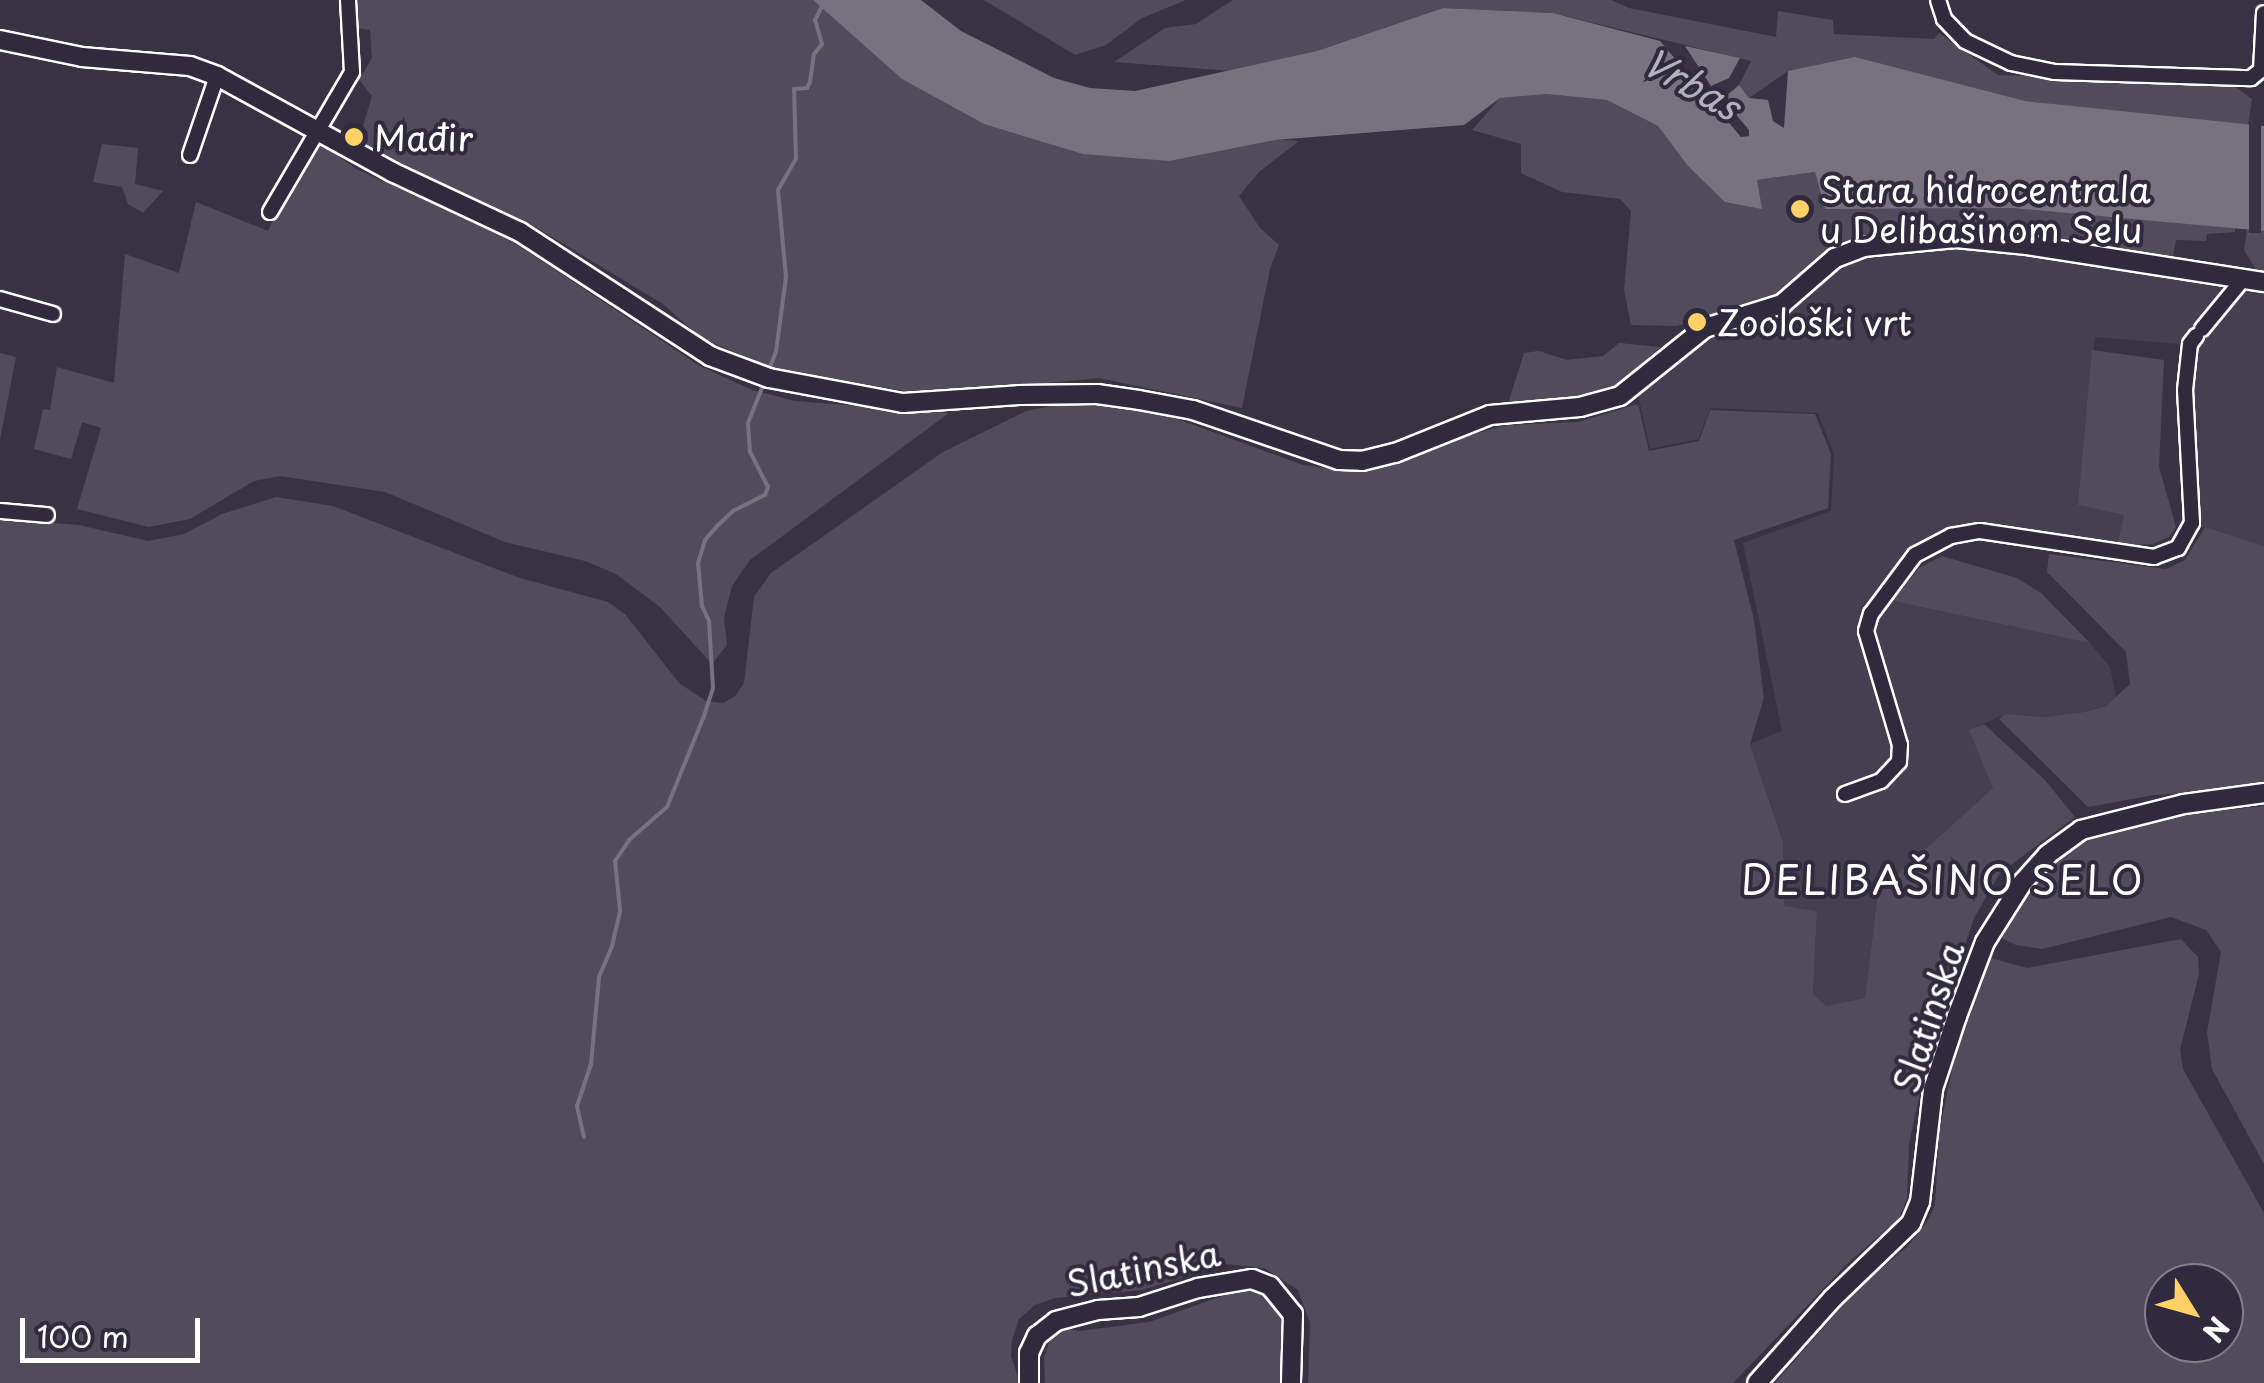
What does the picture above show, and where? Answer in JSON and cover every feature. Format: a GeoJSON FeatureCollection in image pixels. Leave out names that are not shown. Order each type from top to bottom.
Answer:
{"type":"FeatureCollection","features":[{"type":"Feature","properties":{"kind":"street"},"geometry":{"type":"LineString","coordinates":[[270,212],[352,72],[348,0]]}},
{"type":"Feature","properties":{"kind":"street"},"geometry":{"type":"LineString","coordinates":[[1938,0],[1944,19],[1965,40],[2011,63],[2055,72],[2242,79],[2260,70],[2264,13]]}},
{"type":"Feature","properties":{"kind":"street"},"geometry":{"type":"LineString","coordinates":[[0,40],[82,58],[190,66],[217,76],[392,172],[520,232],[710,356],[764,376],[903,404],[1019,395],[1097,394],[1193,410],[1321,456],[1362,461],[1394,454],[1490,415],[1580,407],[1620,396],[1705,328],[1782,304],[1835,258],[1862,247],[1956,238],[2264,282]]}},
{"type":"Feature","properties":{"kind":"street"},"geometry":{"type":"LineString","coordinates":[[190,155],[217,76]]}},
{"type":"Feature","properties":{"kind":"street"},"geometry":{"type":"LineString","coordinates":[[1845,794],[1880,781],[1899,762],[1900,745],[1866,631],[1871,614],[1915,554],[1951,536],[1980,530],[2154,557],[2178,548],[2192,524],[2185,390],[2190,344],[2244,278]]}},
{"type":"Feature","properties":{"kind":"street"},"geometry":{"type":"LineString","coordinates":[[0,298],[52,314]]}},
{"type":"Feature","properties":{"kind":"street"},"geometry":{"type":"LineString","coordinates":[[0,511],[47,514]]}},
{"type":"Feature","properties":{"kind":"street","name":"Slatinska"},"geometry":{"type":"LineString","coordinates":[[1758,1383],[1832,1299],[1911,1223],[1922,1186],[1934,1089],[1951,1034],[1984,942],[2023,882],[2047,856],[2081,830],[2184,804],[2264,793]]}},
{"type":"Feature","properties":{"kind":"street","name":"Slatinska"},"geometry":{"type":"LineString","coordinates":[[1029,1383],[1029,1353],[1038,1336],[1056,1320],[1098,1310],[1138,1307],[1198,1288],[1252,1279],[1270,1286],[1293,1314],[1291,1383]]}},
{"type":"Feature","properties":{"kind":"shaded area"},"geometry":{"type":"Polygon","coordinates":[[[353,0],[813,0],[903,79],[984,124],[1299,141],[1259,172],[1239,196],[1260,228],[1279,245],[1270,269],[1242,408],[1099,378],[929,395],[774,369],[700,337],[663,304],[529,223],[367,153],[360,136],[372,96],[359,80],[372,58],[370,30],[358,28],[353,0]]]}},
{"type":"Feature","properties":{"kind":"shaded area"},"geometry":{"type":"Polygon","coordinates":[[[984,0],[1186,0],[1142,18],[1106,45],[1075,55],[984,0]]]}},
{"type":"Feature","properties":{"kind":"shaded area"},"geometry":{"type":"Polygon","coordinates":[[[1233,0],[1611,0],[1629,8],[1776,37],[1778,11],[1833,20],[1834,34],[1934,39],[1939,33],[1998,75],[2216,82],[2233,85],[2252,99],[2248,125],[2242,125],[2025,101],[1941,82],[1788,71],[1749,98],[1739,85],[1751,61],[1553,13],[1443,8],[1317,51],[1232,71],[1114,62],[1165,28],[1196,24],[1233,0]]]}},
{"type":"Feature","properties":{"kind":"shaded area"},"geometry":{"type":"Polygon","coordinates":[[[1546,94],[1607,100],[1658,126],[1687,165],[1761,209],[1757,180],[1815,172],[1825,209],[2012,208],[2235,227],[2235,232],[2207,234],[2206,241],[2176,240],[2173,256],[1944,225],[1867,235],[1834,244],[1783,293],[1677,326],[1631,325],[1624,290],[1631,211],[1620,199],[1562,192],[1521,173],[1521,144],[1472,130],[1500,98],[1546,94]]]}},
{"type":"Feature","properties":{"kind":"shaded area"},"geometry":{"type":"Polygon","coordinates":[[[102,144],[138,148],[135,184],[163,191],[143,213],[128,204],[122,187],[93,182],[102,144]]]}},
{"type":"Feature","properties":{"kind":"shaded area"},"geometry":{"type":"Polygon","coordinates":[[[323,145],[356,169],[504,236],[700,366],[752,390],[795,401],[949,413],[750,560],[732,586],[724,618],[727,645],[712,664],[660,607],[616,574],[585,561],[505,542],[385,492],[280,476],[254,481],[190,519],[149,527],[77,509],[101,428],[82,422],[71,459],[34,449],[43,409],[50,410],[57,367],[114,383],[125,254],[179,273],[196,202],[268,231],[286,191],[315,147],[323,145]]]}},
{"type":"Feature","properties":{"kind":"shaded area"},"geometry":{"type":"Polygon","coordinates":[[[2247,229],[2264,231],[2264,273],[2255,268],[2244,250],[2247,229]]]}},
{"type":"Feature","properties":{"kind":"shaded area"},"geometry":{"type":"Polygon","coordinates":[[[1956,238],[2264,282],[2264,546],[2192,523],[2189,345],[2095,337],[2079,505],[2124,515],[2116,553],[1980,531],[1918,553],[1883,599],[2090,643],[2110,667],[2116,696],[2106,706],[2083,712],[2045,717],[2005,714],[1970,730],[1994,787],[1878,892],[1865,998],[1826,1006],[1813,994],[1817,911],[1783,907],[1783,842],[1750,744],[1782,731],[1743,543],[1831,511],[1834,455],[1818,413],[1710,408],[1698,439],[1650,449],[1636,385],[1685,340],[1768,316],[1835,258],[1956,238]]]}},
{"type":"Feature","properties":{"kind":"shaded area"},"geometry":{"type":"Polygon","coordinates":[[[1619,343],[1660,347],[1614,390],[1507,407],[1524,353],[1539,351],[1567,360],[1603,356],[1619,343]]]}},
{"type":"Feature","properties":{"kind":"shaded area"},"geometry":{"type":"Polygon","coordinates":[[[2092,350],[2164,360],[2159,467],[2176,527],[2169,537],[2153,544],[2117,546],[2124,515],[2078,505],[2092,350]]]}},
{"type":"Feature","properties":{"kind":"shaded area"},"geometry":{"type":"Polygon","coordinates":[[[0,353],[16,357],[0,440],[0,353]]]}},
{"type":"Feature","properties":{"kind":"shaded area"},"geometry":{"type":"Polygon","coordinates":[[[1085,399],[1142,406],[1303,465],[1343,470],[1380,467],[1447,441],[1507,425],[1578,422],[1638,404],[1649,451],[1699,441],[1710,410],[1815,414],[1831,454],[1828,508],[1734,540],[1754,620],[1764,698],[1750,744],[1783,842],[1784,906],[1817,911],[1813,994],[1826,1006],[1865,998],[1878,892],[1993,788],[1969,730],[1984,724],[2045,780],[2075,817],[2000,873],[1974,918],[1928,1056],[1909,1144],[1907,1199],[1899,1218],[1847,1264],[1733,1383],[1308,1383],[1310,1323],[1298,1290],[1264,1268],[1226,1264],[1142,1290],[1055,1298],[1035,1305],[1019,1319],[1012,1340],[1011,1356],[1020,1383],[0,1383],[0,519],[79,525],[148,541],[184,534],[222,514],[276,497],[333,506],[520,578],[608,602],[625,614],[679,683],[706,701],[723,703],[735,696],[744,683],[754,597],[771,573],[943,452],[1026,411],[1085,399]]]}},
{"type":"Feature","properties":{"kind":"shaded area"},"geometry":{"type":"Polygon","coordinates":[[[2205,527],[2264,546],[2264,788],[2154,795],[2088,807],[1999,719],[2005,714],[2045,717],[2084,712],[2106,706],[2130,684],[2126,652],[2047,572],[2049,554],[2166,569],[2185,560],[2205,527]]]}},
{"type":"Feature","properties":{"kind":"shaded area"},"geometry":{"type":"Polygon","coordinates":[[[1942,556],[2017,578],[2041,593],[2090,643],[1893,601],[1919,568],[1942,556]]]}},
{"type":"Feature","properties":{"kind":"shaded area"},"geometry":{"type":"Polygon","coordinates":[[[2264,806],[2264,1164],[2212,1069],[2207,1032],[2221,952],[2206,930],[2171,917],[2042,949],[2016,945],[1998,936],[2023,894],[2049,864],[2087,839],[2146,819],[2264,806]]]}},
{"type":"Feature","properties":{"kind":"shaded area"},"geometry":{"type":"Polygon","coordinates":[[[2181,939],[2198,957],[2199,974],[2180,1050],[2183,1069],[2264,1213],[2264,1383],[1775,1383],[1856,1290],[1909,1245],[1928,1220],[1935,1205],[1939,1133],[1956,1050],[1987,957],[2027,968],[2181,939]]]}},
{"type":"Feature","properties":{"kind":"shaded area"},"geometry":{"type":"Polygon","coordinates":[[[1242,1289],[1266,1291],[1287,1316],[1289,1349],[1280,1383],[1045,1383],[1044,1358],[1050,1340],[1066,1328],[1079,1331],[1149,1322],[1242,1289]]]}},
{"type":"Feature","properties":{"kind":"water","name":"Vrbas"},"geometry":{"type":"Polygon","coordinates":[[[813,0],[921,0],[961,31],[1054,78],[1090,88],[1135,91],[1317,51],[1443,8],[1553,13],[1660,41],[1741,137],[1749,136],[1749,130],[1723,99],[1739,85],[1749,98],[1768,100],[1773,121],[1784,128],[1788,71],[1855,57],[2025,101],[2264,126],[2264,231],[2012,208],[1825,209],[1815,172],[1757,180],[1762,209],[1725,202],[1687,165],[1658,126],[1607,100],[1546,94],[1500,98],[1464,125],[1275,140],[1169,161],[1083,154],[984,124],[902,79],[813,0]]]}},
{"type":"Feature","properties":{"kind":"water"},"geometry":{"type":"Polygon","coordinates":[[[1685,46],[1740,58],[1729,78],[1711,86],[1685,46]]]}},
{"type":"Feature","properties":{"kind":"pier"},"geometry":{"type":"Polygon","coordinates":[[[2249,120],[2261,120],[2261,233],[2249,233],[2249,120]]]}},
{"type":"Feature","properties":{"kind":"waterway"},"geometry":{"type":"LineString","coordinates":[[769,370],[776,352],[786,277],[778,190],[796,159],[794,89],[807,88],[810,82],[814,54],[822,44],[815,20],[825,0]]}},
{"type":"Feature","properties":{"kind":"waterway"},"geometry":{"type":"LineString","coordinates":[[584,1137],[577,1106],[591,1064],[599,977],[612,946],[620,910],[615,861],[629,840],[667,807],[713,688],[709,621],[702,606],[698,563],[705,540],[718,525],[733,511],[765,495],[768,487],[750,452],[748,423],[764,383]]}},
{"type":"Feature","properties":{"kind":"place","name":"Mađir"},"geometry":{"type":"Point","coordinates":[354,137]}},
{"type":"Feature","properties":{"kind":"place","name":"Stara hidrocentrala u Delibašinom Selu"},"geometry":{"type":"Point","coordinates":[1800,209]}},
{"type":"Feature","properties":{"kind":"place","name":"Zoološki vrt"},"geometry":{"type":"Point","coordinates":[1697,322]}},
{"type":"Feature","properties":{"kind":"district","name":"DELIBAŠINO SELO"},"geometry":{"type":"Point","coordinates":[1943,879]}}]}
